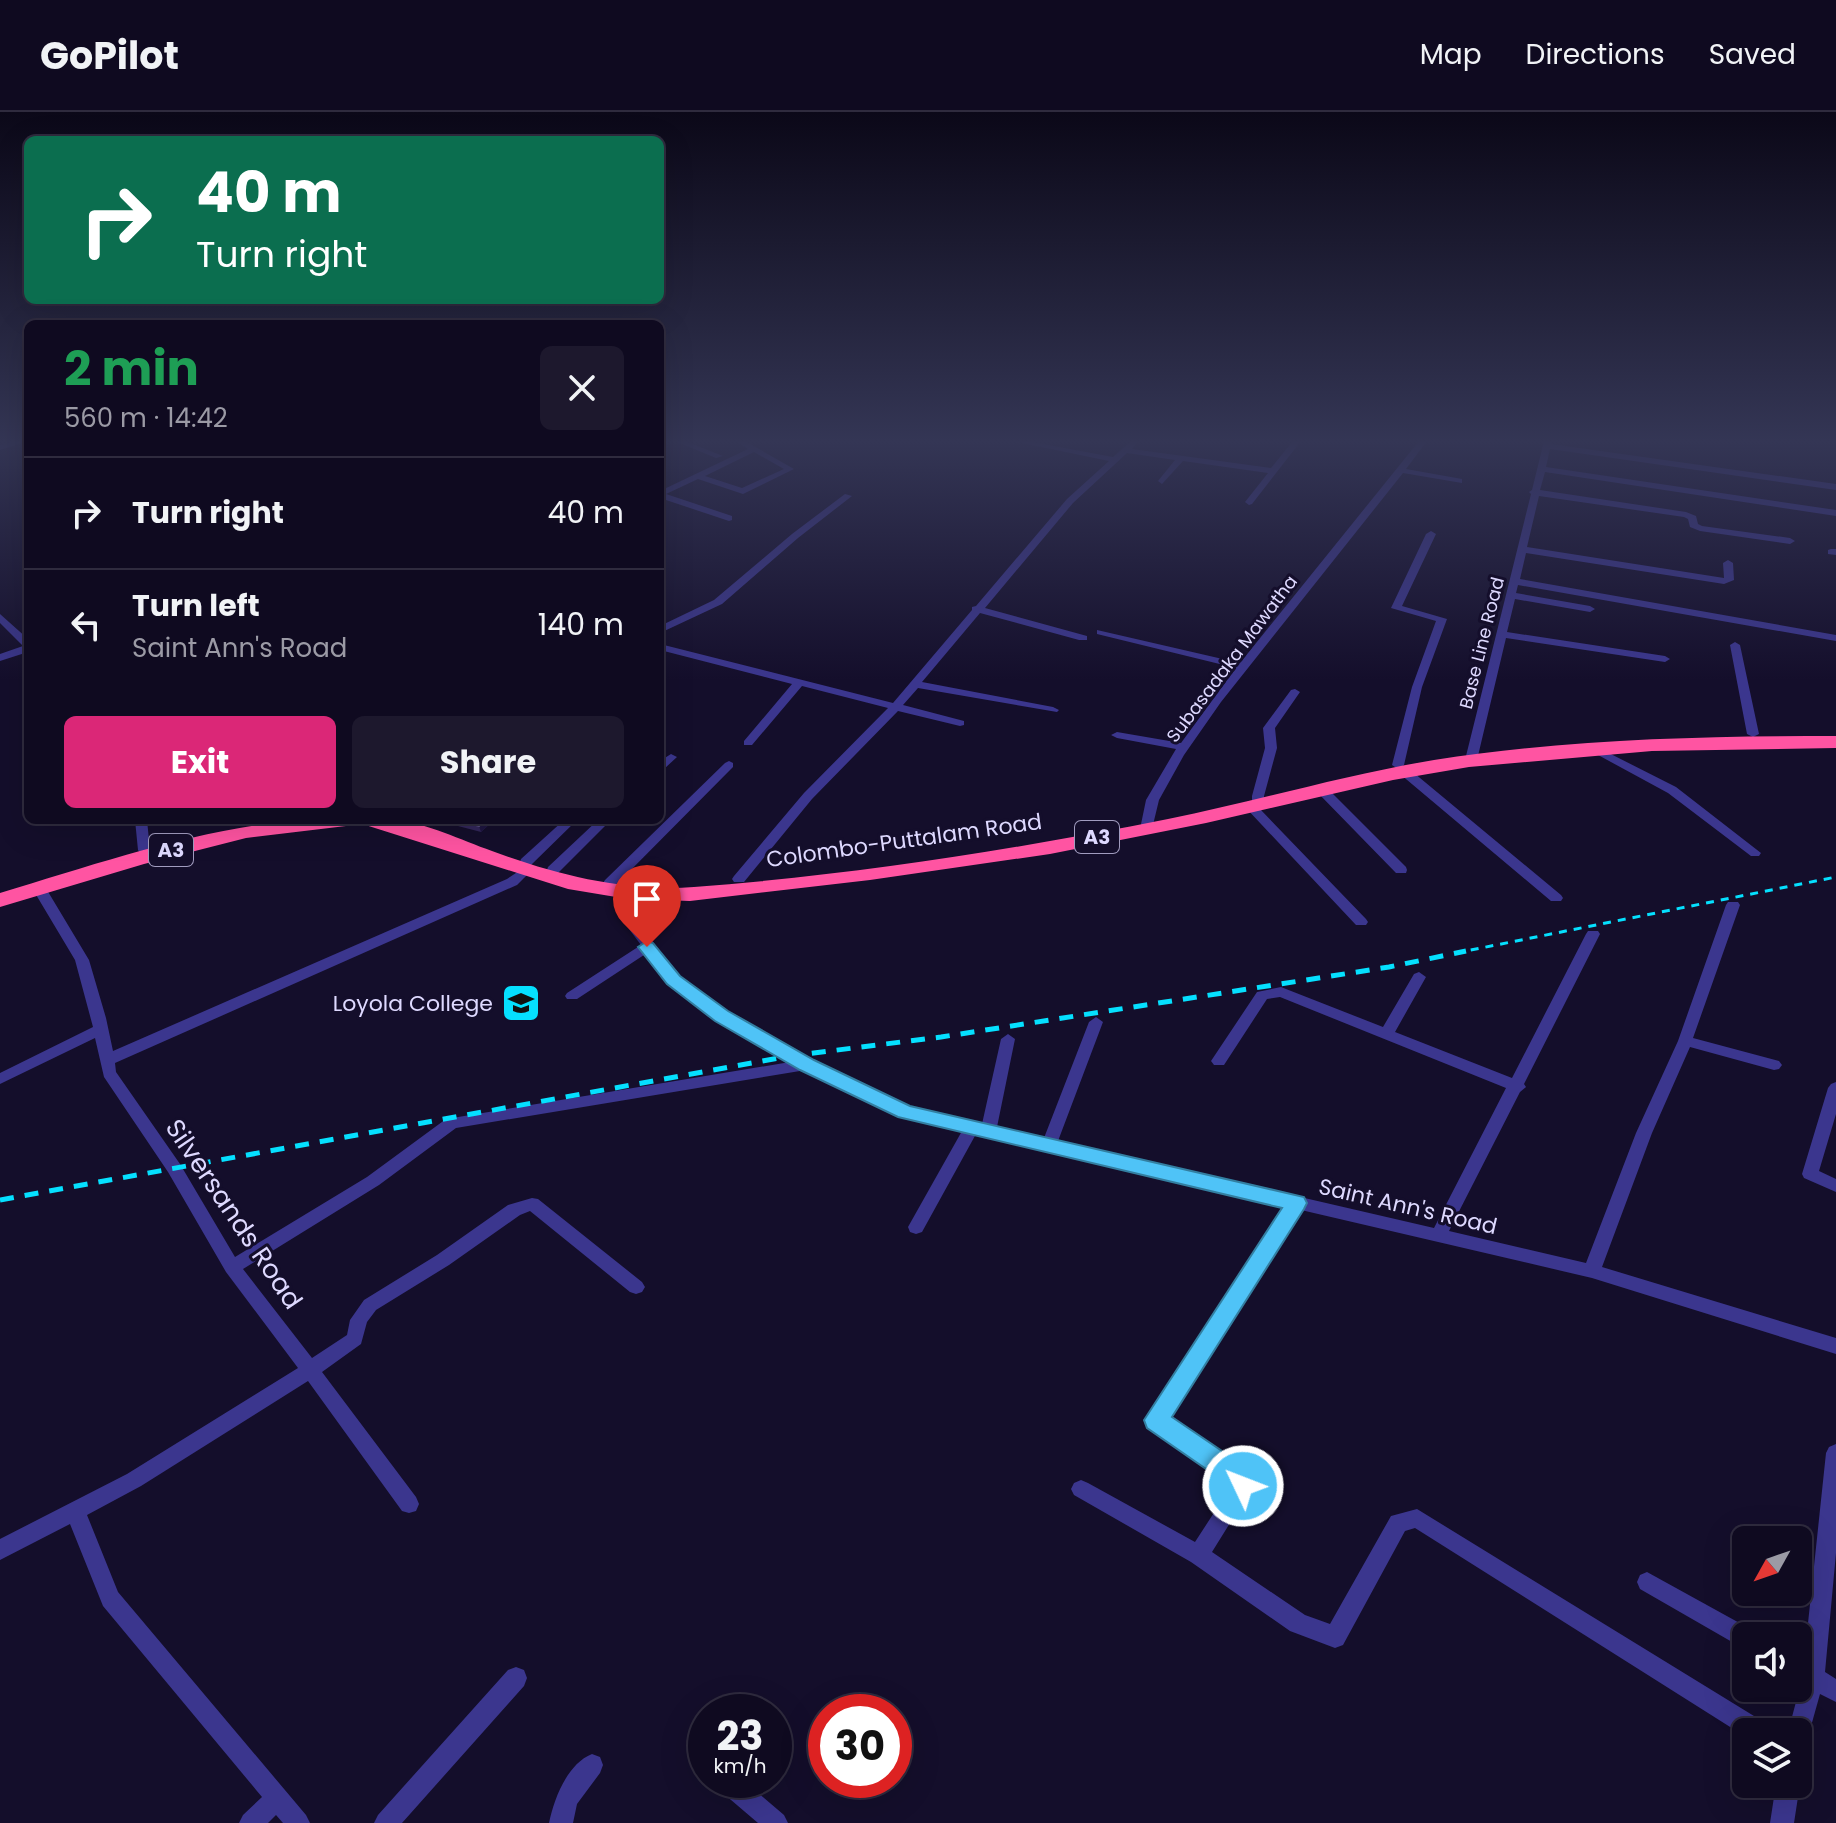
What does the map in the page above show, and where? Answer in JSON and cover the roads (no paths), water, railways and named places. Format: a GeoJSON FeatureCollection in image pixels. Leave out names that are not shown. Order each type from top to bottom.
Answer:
{"type":"FeatureCollection","features":[{"type":"Feature","properties":{"kind":"highway","name":"Colombo-Puttalam Road"},"geometry":{"type":"LineString","coordinates":[[1256,803],[1401,768],[1638,736],[1836,735]]}},
{"type":"Feature","properties":{"kind":"highway","name":"Colombo-Puttalam Road"},"geometry":{"type":"LineString","coordinates":[[1471,757],[1688,741],[1836,742]]}},
{"type":"Feature","properties":{"kind":"highway","name":"Colombo-Puttalam Road"},"geometry":{"type":"LineString","coordinates":[[382,824],[526,866],[617,887],[690,894],[951,861],[1322,790],[1401,768]]}},
{"type":"Feature","properties":{"kind":"highway","name":"A3"},"geometry":{"type":"LineString","coordinates":[[0,892],[144,850],[264,824]]}},
{"type":"Feature","properties":{"kind":"highway","name":"A3"},"geometry":{"type":"LineString","coordinates":[[0,900],[246,832],[313,824]]}},
{"type":"Feature","properties":{"kind":"highway","name":"Colombo-Puttalam Road"},"geometry":{"type":"LineString","coordinates":[[404,824],[526,866],[617,887],[739,879],[1145,824]]}},
{"type":"Feature","properties":{"kind":"street"},"geometry":{"type":"LineString","coordinates":[[664,628],[718,602],[815,521]]}},
{"type":"Feature","properties":{"kind":"street"},"geometry":{"type":"LineString","coordinates":[[739,879],[808,796],[894,709],[1053,521]]}},
{"type":"Feature","properties":{"kind":"street","name":"Subasadaka Mawatha"},"geometry":{"type":"LineString","coordinates":[[1145,824],[1150,801],[1183,747],[1360,521]]}},
{"type":"Feature","properties":{"kind":"street","name":"Base Line Road"},"geometry":{"type":"LineString","coordinates":[[1471,757],[1527,521]]}},
{"type":"Feature","properties":{"kind":"street"},"geometry":{"type":"LineString","coordinates":[[1693,521],[1693,525],[1700,528],[1790,541]]}},
{"type":"Feature","properties":{"kind":"street"},"geometry":{"type":"LineString","coordinates":[[1431,534],[1396,608],[1442,619],[1417,687],[1401,768],[1556,898]]}},
{"type":"Feature","properties":{"kind":"street"},"geometry":{"type":"LineString","coordinates":[[1521,549],[1729,581],[1728,563]]}},
{"type":"Feature","properties":{"kind":"street"},"geometry":{"type":"LineString","coordinates":[[1514,581],[1836,638]]}},
{"type":"Feature","properties":{"kind":"street"},"geometry":{"type":"LineString","coordinates":[[1511,595],[1590,609]]}},
{"type":"Feature","properties":{"kind":"street"},"geometry":{"type":"LineString","coordinates":[[976,609],[1083,638]]}},
{"type":"Feature","properties":{"kind":"street"},"geometry":{"type":"LineString","coordinates":[[0,617],[24,643]]}},
{"type":"Feature","properties":{"kind":"street"},"geometry":{"type":"LineString","coordinates":[[1101,632],[1244,667]]}},
{"type":"Feature","properties":{"kind":"street"},"geometry":{"type":"LineString","coordinates":[[1502,634],[1665,659]]}},
{"type":"Feature","properties":{"kind":"street"},"geometry":{"type":"LineString","coordinates":[[1735,645],[1753,734]]}},
{"type":"Feature","properties":{"kind":"street"},"geometry":{"type":"LineString","coordinates":[[664,648],[894,709],[960,723]]}},
{"type":"Feature","properties":{"kind":"street"},"geometry":{"type":"LineString","coordinates":[[0,658],[24,649]]}},
{"type":"Feature","properties":{"kind":"street"},"geometry":{"type":"LineString","coordinates":[[748,743],[799,683]]}},
{"type":"Feature","properties":{"kind":"street"},"geometry":{"type":"LineString","coordinates":[[915,684],[1053,710]]}},
{"type":"Feature","properties":{"kind":"street"},"geometry":{"type":"LineString","coordinates":[[1295,692],[1269,728],[1271,748],[1256,803],[1361,922]]}},
{"type":"Feature","properties":{"kind":"street"},"geometry":{"type":"LineString","coordinates":[[1117,735],[1183,747]]}},
{"type":"Feature","properties":{"kind":"street"},"geometry":{"type":"LineString","coordinates":[[1591,747],[1672,790],[1755,853]]}},
{"type":"Feature","properties":{"kind":"street"},"geometry":{"type":"LineString","coordinates":[[664,763],[671,757]]}},
{"type":"Feature","properties":{"kind":"street"},"geometry":{"type":"LineString","coordinates":[[617,887],[729,765]]}},
{"type":"Feature","properties":{"kind":"street"},"geometry":{"type":"LineString","coordinates":[[1322,790],[1401,870]]}},
{"type":"Feature","properties":{"kind":"street"},"geometry":{"type":"LineString","coordinates":[[141,824],[144,850]]}},
{"type":"Feature","properties":{"kind":"street"},"geometry":{"type":"LineString","coordinates":[[109,1059],[512,882],[567,824]]}},
{"type":"Feature","properties":{"kind":"street"},"geometry":{"type":"LineString","coordinates":[[553,870],[601,824]]}},
{"type":"Feature","properties":{"kind":"street","name":"Saint Ann's Road"},"geometry":{"type":"LineString","coordinates":[[617,887],[627,917],[674,980],[721,1016],[807,1065],[905,1112],[1592,1271],[1836,1346]]}},
{"type":"Feature","properties":{"kind":"street","name":"Silversands Road"},"geometry":{"type":"LineString","coordinates":[[39,888],[82,960],[109,1059],[109,1073],[174,1168],[232,1267],[409,1504]]}},
{"type":"Feature","properties":{"kind":"street"},"geometry":{"type":"LineString","coordinates":[[1592,1271],[1644,1133],[1685,1041],[1733,905]]}},
{"type":"Feature","properties":{"kind":"street"},"geometry":{"type":"LineString","coordinates":[[1438,1237],[1518,1087],[1593,934]]}},
{"type":"Feature","properties":{"kind":"street"},"geometry":{"type":"LineString","coordinates":[[572,996],[647,947]]}},
{"type":"Feature","properties":{"kind":"street"},"geometry":{"type":"LineString","coordinates":[[1386,1035],[1419,977]]}},
{"type":"Feature","properties":{"kind":"street"},"geometry":{"type":"LineString","coordinates":[[1219,1061],[1255,1005],[1268,992],[1287,994],[1518,1087]]}},
{"type":"Feature","properties":{"kind":"street"},"geometry":{"type":"LineString","coordinates":[[1049,1145],[1096,1022]]}},
{"type":"Feature","properties":{"kind":"street"},"geometry":{"type":"LineString","coordinates":[[0,1079],[101,1029]]}},
{"type":"Feature","properties":{"kind":"street"},"geometry":{"type":"LineString","coordinates":[[916,1227],[980,1129],[1008,1039]]}},
{"type":"Feature","properties":{"kind":"street"},"geometry":{"type":"LineString","coordinates":[[1685,1041],[1774,1065]]}},
{"type":"Feature","properties":{"kind":"street"},"geometry":{"type":"LineString","coordinates":[[232,1267],[373,1181],[452,1123],[807,1065]]}},
{"type":"Feature","properties":{"kind":"street"},"geometry":{"type":"LineString","coordinates":[[1836,1088],[1810,1174],[1836,1186]]}},
{"type":"Feature","properties":{"kind":"street"},"geometry":{"type":"LineString","coordinates":[[1198,1555],[1243,1486],[1238,1477],[1156,1420],[1297,1203]]}},
{"type":"Feature","properties":{"kind":"street"},"geometry":{"type":"LineString","coordinates":[[0,1550],[134,1480],[310,1370],[355,1339],[359,1320],[370,1305],[443,1260],[514,1210],[532,1204],[636,1287]]}},
{"type":"Feature","properties":{"kind":"street"},"geometry":{"type":"LineString","coordinates":[[1812,1624],[1836,1453]]}},
{"type":"Feature","properties":{"kind":"street"},"geometry":{"type":"LineString","coordinates":[[1081,1489],[1198,1555],[1298,1623],[1335,1637],[1398,1523],[1417,1518],[1737,1718]]}},
{"type":"Feature","properties":{"kind":"street"},"geometry":{"type":"LineString","coordinates":[[75,1511],[110,1599],[298,1823]]}},
{"type":"Feature","properties":{"kind":"street"},"geometry":{"type":"LineString","coordinates":[[1647,1582],[1732,1631]]}},
{"type":"Feature","properties":{"kind":"street"},"geometry":{"type":"LineString","coordinates":[[386,1823],[516,1678]]}},
{"type":"Feature","properties":{"kind":"street"},"geometry":{"type":"LineString","coordinates":[[1812,1678],[1836,1691]]}},
{"type":"Feature","properties":{"kind":"street"},"geometry":{"type":"LineString","coordinates":[[561,1823],[566,1799],[592,1765]]}},
{"type":"Feature","properties":{"kind":"street"},"geometry":{"type":"LineString","coordinates":[[746,1798],[776,1823]]}},
{"type":"Feature","properties":{"kind":"street"},"geometry":{"type":"LineString","coordinates":[[1782,1823],[1786,1798]]}},
{"type":"Feature","properties":{"kind":"street"},"geometry":{"type":"LineString","coordinates":[[251,1823],[277,1799]]}},
{"type":"Feature","properties":{"kind":"railway"},"geometry":{"type":"LineString","coordinates":[[1466,951],[1836,877]]}},
{"type":"Feature","properties":{"kind":"railway"},"geometry":{"type":"LineString","coordinates":[[0,1200],[790,1056],[941,1037],[1389,967],[1466,951]]}},
{"type":"Feature","properties":{"kind":"railway"},"geometry":{"type":"LineString","coordinates":[[1456,953],[1466,951]]}},
{"type":"Feature","properties":{"kind":"place","name":"Loyola College"},"geometry":{"type":"Point","coordinates":[521,1003]}}]}
